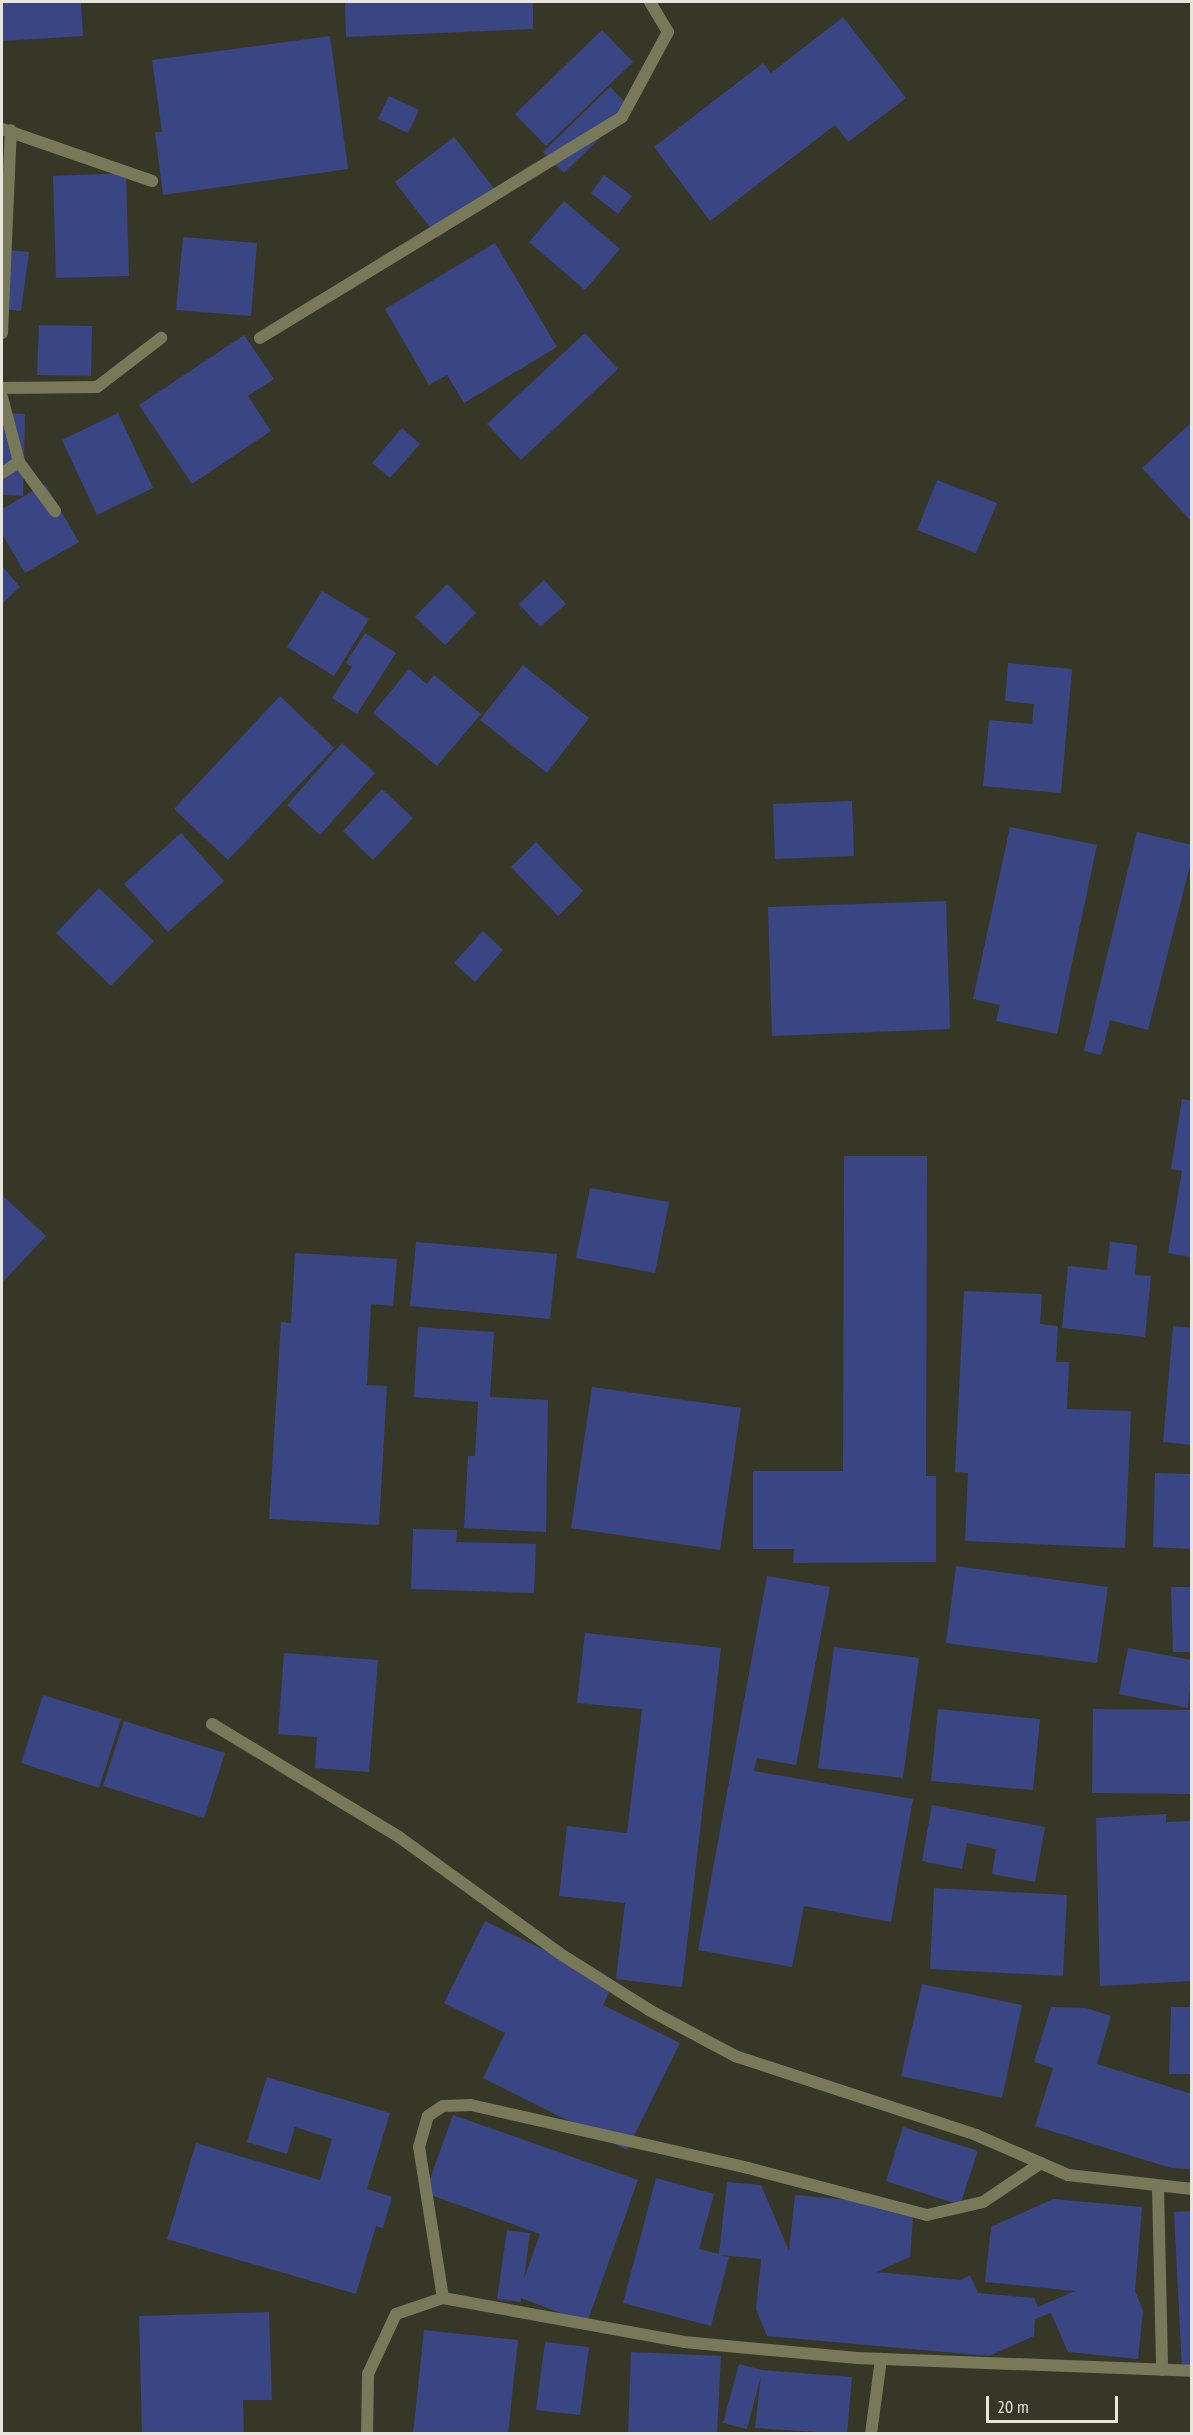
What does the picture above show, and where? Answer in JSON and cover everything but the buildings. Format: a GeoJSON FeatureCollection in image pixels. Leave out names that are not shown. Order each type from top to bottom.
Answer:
{"type":"FeatureCollection","features":[{"type":"Feature","properties":{"kind":"street"},"geometry":{"type":"LineString","coordinates":[[260,338],[622,117],[668,32],[650,2]]}},
{"type":"Feature","properties":{"kind":"street"},"geometry":{"type":"LineString","coordinates":[[2,333],[6,130],[152,181]]}},
{"type":"Feature","properties":{"kind":"street"},"geometry":{"type":"LineString","coordinates":[[2,388],[97,387],[161,338]]}},
{"type":"Feature","properties":{"kind":"street"},"geometry":{"type":"LineString","coordinates":[[2,397],[19,462],[55,511]]}},
{"type":"Feature","properties":{"kind":"street"},"geometry":{"type":"LineString","coordinates":[[2,473],[19,462]]}},
{"type":"Feature","properties":{"kind":"street"},"geometry":{"type":"LineString","coordinates":[[212,1724],[399,1837],[559,1953],[649,2010],[725,2051],[976,2135],[1068,2175],[1191,2189]]}},
{"type":"Feature","properties":{"kind":"street"},"geometry":{"type":"LineString","coordinates":[[443,2298],[419,2147],[428,2116],[443,2106],[471,2104],[748,2168],[927,2216],[982,2202],[1041,2163]]}},
{"type":"Feature","properties":{"kind":"street"},"geometry":{"type":"LineString","coordinates":[[1158,2187],[1162,2370]]}},
{"type":"Feature","properties":{"kind":"street"},"geometry":{"type":"LineString","coordinates":[[367,2433],[368,2374],[396,2314],[443,2298],[684,2342],[881,2359],[1191,2371]]}},
{"type":"Feature","properties":{"kind":"street"},"geometry":{"type":"LineString","coordinates":[[871,2433],[881,2359]]}}]}
